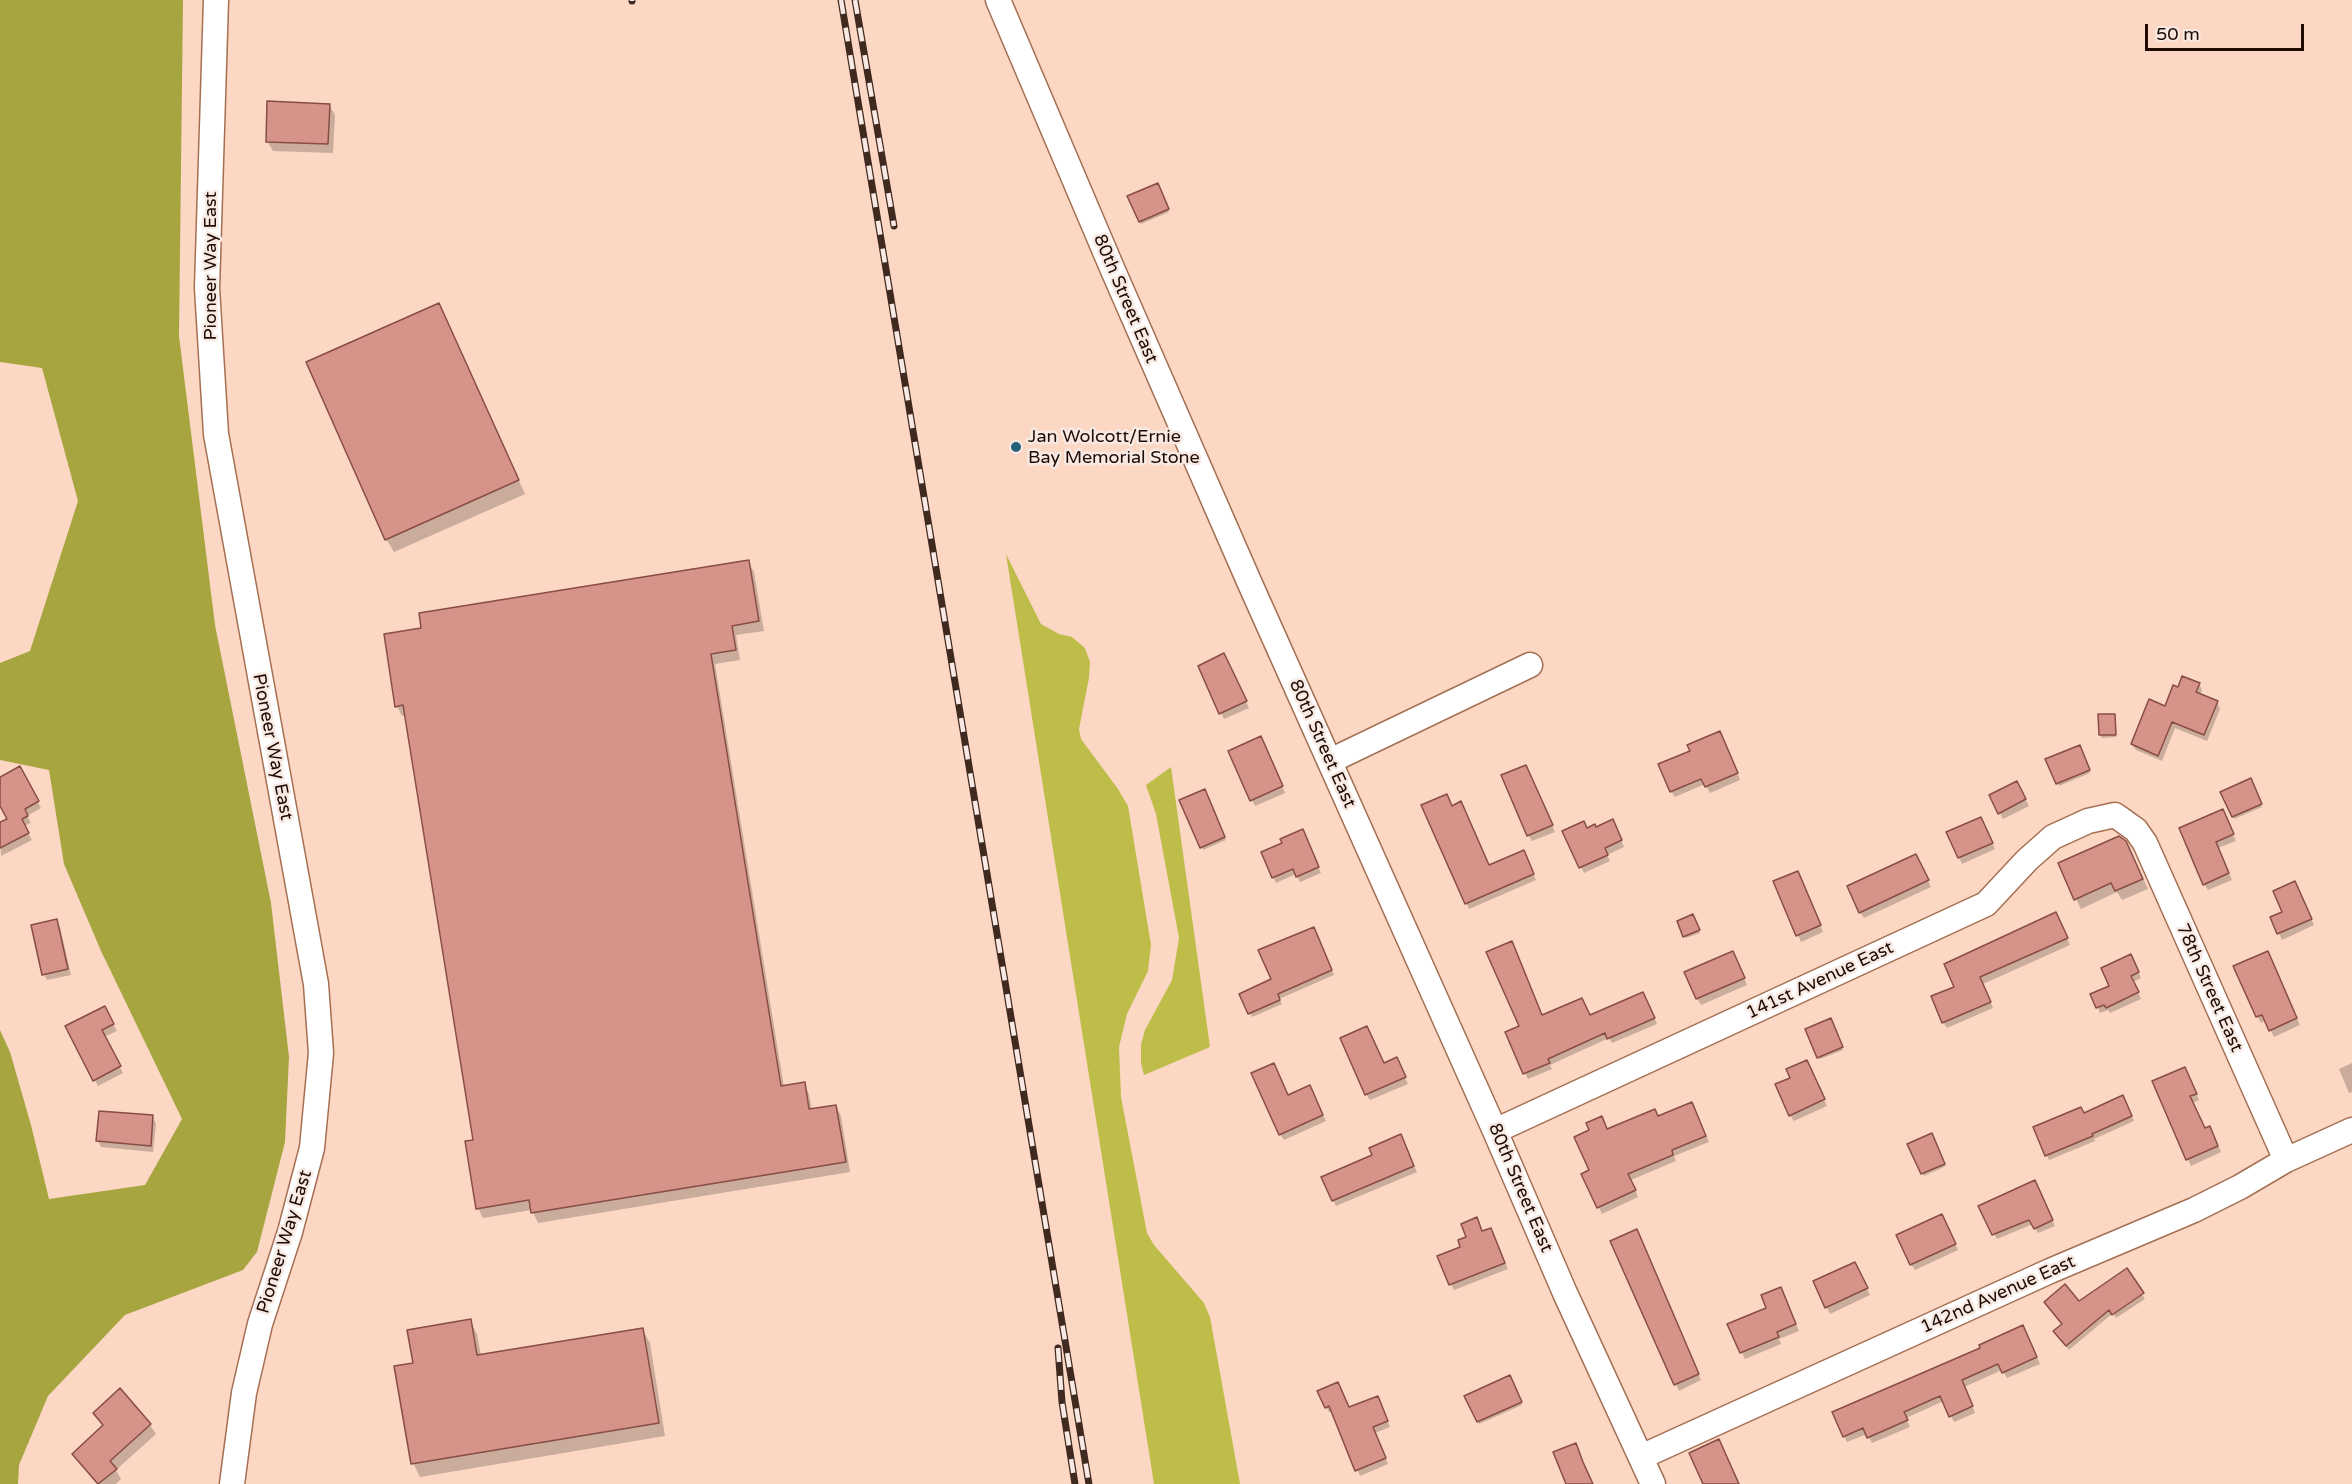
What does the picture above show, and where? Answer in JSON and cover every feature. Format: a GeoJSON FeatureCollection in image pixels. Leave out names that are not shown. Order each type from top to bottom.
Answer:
{"type":"FeatureCollection","features":[{"type":"Feature","properties":{"kind":"street","name":"Pioneer Way East"},"geometry":{"type":"LineString","coordinates":[[216,0],[207,288],[216,434],[316,984],[321,1053],[312,1148],[291,1232],[260,1324],[244,1393],[232,1484]]}},
{"type":"Feature","properties":{"kind":"street","name":"80th Street East"},"geometry":{"type":"LineString","coordinates":[[998,0],[1112,268],[1565,1293],[1653,1484]]}},
{"type":"Feature","properties":{"kind":"street"},"geometry":{"type":"LineString","coordinates":[[1330,761],[1530,665]]}},
{"type":"Feature","properties":{"kind":"street","name":"141st Avenue East"},"geometry":{"type":"LineString","coordinates":[[1495,1131],[1986,904],[2027,860],[2053,837],[2088,820],[2108,815],[2115,815],[2125,822]]}},
{"type":"Feature","properties":{"kind":"street","name":"78th Street East"},"geometry":{"type":"LineString","coordinates":[[2125,822],[2136,830],[2145,843],[2286,1160]]}},
{"type":"Feature","properties":{"kind":"street","name":"142nd Avenue East"},"geometry":{"type":"LineString","coordinates":[[1641,1457],[2050,1271],[2194,1210],[2286,1160],[2352,1130]]}},
{"type":"Feature","properties":{"kind":"shaded area"},"geometry":{"type":"Polygon","coordinates":[[[0,0],[183,0],[179,336],[215,625],[271,903],[289,1057],[285,1142],[257,1252],[243,1270],[125,1315],[48,1396],[19,1465],[18,1484],[0,1484],[0,1030],[10,1052],[49,1199],[145,1185],[182,1119],[101,951],[64,864],[49,770],[0,760],[0,663],[30,651],[78,501],[42,368],[0,362],[0,0]]]}},
{"type":"Feature","properties":{"kind":"shaded area"},"geometry":{"type":"Polygon","coordinates":[[[1006,554],[1041,624],[1059,634],[1072,637],[1085,648],[1090,662],[1079,729],[1081,739],[1128,806],[1151,945],[1148,971],[1127,1014],[1119,1047],[1121,1097],[1147,1233],[1154,1245],[1204,1303],[1210,1317],[1240,1484],[1154,1484],[1006,554]]]}},
{"type":"Feature","properties":{"kind":"shaded area"},"geometry":{"type":"Polygon","coordinates":[[[1171,767],[1210,1047],[1144,1075],[1141,1063],[1141,1044],[1145,1030],[1172,980],[1179,938],[1156,814],[1146,785],[1171,767]]]}},
{"type":"Feature","properties":{"kind":"building"},"geometry":{"type":"Polygon","coordinates":[[[267,101],[330,104],[328,144],[266,142],[267,101]]]}},
{"type":"Feature","properties":{"kind":"building"},"geometry":{"type":"Polygon","coordinates":[[[1158,183],[1169,209],[1139,222],[1127,196],[1158,183]]]}},
{"type":"Feature","properties":{"kind":"building"},"geometry":{"type":"Polygon","coordinates":[[[439,303],[519,480],[385,540],[306,362],[439,303]]]}},
{"type":"Feature","properties":{"kind":"building"},"geometry":{"type":"Polygon","coordinates":[[[749,560],[759,621],[732,626],[736,650],[711,654],[781,1086],[805,1082],[809,1109],[836,1105],[846,1162],[531,1213],[529,1200],[476,1209],[465,1141],[473,1140],[403,705],[395,707],[384,634],[421,628],[419,613],[749,560]]]}},
{"type":"Feature","properties":{"kind":"building"},"geometry":{"type":"Polygon","coordinates":[[[1224,653],[1247,701],[1219,714],[1198,666],[1224,653]]]}},
{"type":"Feature","properties":{"kind":"building"},"geometry":{"type":"Polygon","coordinates":[[[2182,676],[2200,683],[2196,692],[2218,701],[2204,735],[2172,722],[2158,756],[2131,744],[2149,699],[2165,706],[2173,685],[2178,687],[2182,676]]]}},
{"type":"Feature","properties":{"kind":"building"},"geometry":{"type":"Polygon","coordinates":[[[2098,714],[2115,714],[2116,735],[2099,735],[2098,714]]]}},
{"type":"Feature","properties":{"kind":"building"},"geometry":{"type":"Polygon","coordinates":[[[1720,731],[1738,773],[1705,787],[1701,779],[1670,792],[1658,764],[1690,751],[1687,745],[1720,731]]]}},
{"type":"Feature","properties":{"kind":"building"},"geometry":{"type":"Polygon","coordinates":[[[1261,736],[1283,786],[1250,801],[1228,751],[1261,736]]]}},
{"type":"Feature","properties":{"kind":"building"},"geometry":{"type":"Polygon","coordinates":[[[2080,745],[2090,770],[2056,784],[2045,759],[2080,745]]]}},
{"type":"Feature","properties":{"kind":"building"},"geometry":{"type":"Polygon","coordinates":[[[1526,765],[1553,825],[1527,836],[1501,775],[1526,765]]]}},
{"type":"Feature","properties":{"kind":"building"},"geometry":{"type":"Polygon","coordinates":[[[20,766],[39,801],[25,809],[28,816],[22,819],[29,833],[0,848],[0,822],[7,819],[0,806],[0,777],[20,766]]]}},
{"type":"Feature","properties":{"kind":"building"},"geometry":{"type":"Polygon","coordinates":[[[2251,778],[2262,804],[2232,817],[2220,792],[2251,778]]]}},
{"type":"Feature","properties":{"kind":"building"},"geometry":{"type":"Polygon","coordinates":[[[2017,781],[2026,799],[1998,814],[1989,795],[2017,781]]]}},
{"type":"Feature","properties":{"kind":"building"},"geometry":{"type":"Polygon","coordinates":[[[1205,789],[1225,837],[1200,848],[1179,800],[1205,789]]]}},
{"type":"Feature","properties":{"kind":"building"},"geometry":{"type":"Polygon","coordinates":[[[1447,794],[1452,806],[1461,801],[1489,865],[1524,850],[1534,874],[1465,904],[1421,805],[1447,794]]]}},
{"type":"Feature","properties":{"kind":"building"},"geometry":{"type":"Polygon","coordinates":[[[2223,809],[2234,834],[2216,842],[2229,873],[2203,885],[2179,828],[2223,809]]]}},
{"type":"Feature","properties":{"kind":"building"},"geometry":{"type":"Polygon","coordinates":[[[1981,817],[1993,843],[1958,858],[1946,832],[1981,817]]]}},
{"type":"Feature","properties":{"kind":"building"},"geometry":{"type":"Polygon","coordinates":[[[1613,819],[1622,840],[1605,848],[1608,855],[1579,868],[1562,831],[1584,821],[1587,828],[1595,824],[1596,827],[1613,819]]]}},
{"type":"Feature","properties":{"kind":"building"},"geometry":{"type":"Polygon","coordinates":[[[1303,829],[1319,867],[1296,877],[1293,869],[1272,878],[1261,852],[1282,843],[1280,839],[1303,829]]]}},
{"type":"Feature","properties":{"kind":"building"},"geometry":{"type":"Polygon","coordinates":[[[2119,836],[2126,841],[2143,879],[2115,891],[2111,883],[2074,900],[2058,863],[2119,836]]]}},
{"type":"Feature","properties":{"kind":"building"},"geometry":{"type":"Polygon","coordinates":[[[1916,854],[1929,880],[1859,913],[1847,886],[1916,854]]]}},
{"type":"Feature","properties":{"kind":"building"},"geometry":{"type":"Polygon","coordinates":[[[1798,871],[1821,925],[1796,936],[1773,881],[1798,871]]]}},
{"type":"Feature","properties":{"kind":"building"},"geometry":{"type":"Polygon","coordinates":[[[2295,881],[2312,919],[2277,934],[2270,917],[2282,912],[2273,891],[2295,881]]]}},
{"type":"Feature","properties":{"kind":"building"},"geometry":{"type":"Polygon","coordinates":[[[2056,912],[2068,938],[1980,977],[1991,1002],[1942,1023],[1931,996],[1954,987],[1944,964],[2056,912]]]}},
{"type":"Feature","properties":{"kind":"building"},"geometry":{"type":"Polygon","coordinates":[[[1693,914],[1700,930],[1683,937],[1677,921],[1693,914]]]}},
{"type":"Feature","properties":{"kind":"building"},"geometry":{"type":"Polygon","coordinates":[[[57,919],[68,969],[42,975],[31,925],[57,919]]]}},
{"type":"Feature","properties":{"kind":"building"},"geometry":{"type":"Polygon","coordinates":[[[1314,927],[1332,970],[1278,994],[1280,1000],[1248,1014],[1239,994],[1271,979],[1258,950],[1314,927]]]}},
{"type":"Feature","properties":{"kind":"building"},"geometry":{"type":"Polygon","coordinates":[[[1512,941],[1542,1015],[1582,998],[1590,1015],[1643,992],[1655,1018],[1607,1039],[1605,1033],[1548,1059],[1550,1063],[1523,1074],[1505,1032],[1519,1026],[1486,952],[1512,941]]]}},
{"type":"Feature","properties":{"kind":"building"},"geometry":{"type":"Polygon","coordinates":[[[1733,951],[1745,978],[1696,999],[1684,972],[1733,951]]]}},
{"type":"Feature","properties":{"kind":"building"},"geometry":{"type":"Polygon","coordinates":[[[2268,951],[2297,1018],[2269,1031],[2262,1015],[2256,1017],[2233,966],[2268,951]]]}},
{"type":"Feature","properties":{"kind":"building"},"geometry":{"type":"Polygon","coordinates":[[[2131,954],[2139,972],[2131,976],[2139,992],[2106,1008],[2104,1005],[2096,1008],[2090,994],[2109,986],[2101,968],[2131,954]]]}},
{"type":"Feature","properties":{"kind":"building"},"geometry":{"type":"Polygon","coordinates":[[[105,1006],[114,1024],[102,1030],[121,1066],[93,1081],[65,1026],[105,1006]]]}},
{"type":"Feature","properties":{"kind":"building"},"geometry":{"type":"Polygon","coordinates":[[[1831,1018],[1843,1047],[1817,1058],[1805,1029],[1831,1018]]]}},
{"type":"Feature","properties":{"kind":"building"},"geometry":{"type":"Polygon","coordinates":[[[1367,1026],[1384,1063],[1397,1057],[1406,1077],[1365,1095],[1340,1038],[1367,1026]]]}},
{"type":"Feature","properties":{"kind":"building"},"geometry":{"type":"Polygon","coordinates":[[[1807,1060],[1825,1099],[1789,1116],[1775,1084],[1790,1078],[1786,1069],[1807,1060]]]}},
{"type":"Feature","properties":{"kind":"building"},"geometry":{"type":"Polygon","coordinates":[[[1274,1063],[1288,1095],[1310,1085],[1323,1115],[1279,1135],[1251,1073],[1274,1063]]]}},
{"type":"Feature","properties":{"kind":"building"},"geometry":{"type":"Polygon","coordinates":[[[2185,1067],[2197,1094],[2190,1096],[2205,1128],[2210,1126],[2218,1146],[2186,1160],[2152,1081],[2185,1067]]]}},
{"type":"Feature","properties":{"kind":"building"},"geometry":{"type":"Polygon","coordinates":[[[2123,1095],[2132,1116],[2092,1134],[2093,1136],[2045,1156],[2033,1127],[2081,1107],[2084,1113],[2123,1095]]]}},
{"type":"Feature","properties":{"kind":"building"},"geometry":{"type":"Polygon","coordinates":[[[1692,1102],[1706,1136],[1672,1150],[1673,1155],[1628,1174],[1636,1190],[1597,1208],[1581,1174],[1589,1170],[1574,1137],[1589,1130],[1586,1123],[1602,1116],[1607,1129],[1655,1109],[1658,1116],[1692,1102]]]}},
{"type":"Feature","properties":{"kind":"building"},"geometry":{"type":"Polygon","coordinates":[[[99,1111],[153,1115],[151,1146],[96,1141],[99,1111]]]}},
{"type":"Feature","properties":{"kind":"building"},"geometry":{"type":"Polygon","coordinates":[[[1932,1133],[1945,1164],[1921,1174],[1907,1144],[1932,1133]]]}},
{"type":"Feature","properties":{"kind":"building"},"geometry":{"type":"Polygon","coordinates":[[[1401,1134],[1414,1166],[1332,1201],[1321,1177],[1372,1155],[1369,1148],[1401,1134]]]}},
{"type":"Feature","properties":{"kind":"building"},"geometry":{"type":"Polygon","coordinates":[[[2035,1180],[2053,1220],[2034,1229],[2029,1220],[1992,1235],[1978,1206],[2035,1180]]]}},
{"type":"Feature","properties":{"kind":"building"},"geometry":{"type":"Polygon","coordinates":[[[1942,1214],[1956,1244],[1910,1265],[1896,1235],[1942,1214]]]}},
{"type":"Feature","properties":{"kind":"building"},"geometry":{"type":"Polygon","coordinates":[[[1477,1217],[1482,1231],[1491,1228],[1505,1263],[1449,1285],[1437,1256],[1460,1247],[1458,1240],[1466,1237],[1461,1224],[1477,1217]]]}},
{"type":"Feature","properties":{"kind":"building"},"geometry":{"type":"Polygon","coordinates":[[[1637,1229],[1699,1374],[1674,1385],[1610,1241],[1637,1229]]]}},
{"type":"Feature","properties":{"kind":"building"},"geometry":{"type":"Polygon","coordinates":[[[1855,1262],[1868,1288],[1825,1308],[1813,1281],[1855,1262]]]}},
{"type":"Feature","properties":{"kind":"building"},"geometry":{"type":"Polygon","coordinates":[[[2127,1268],[2144,1293],[2112,1315],[2109,1310],[2066,1346],[2053,1331],[2062,1324],[2044,1302],[2065,1284],[2079,1301],[2127,1268]]]}},
{"type":"Feature","properties":{"kind":"building"},"geometry":{"type":"Polygon","coordinates":[[[1781,1287],[1796,1324],[1777,1332],[1779,1337],[1740,1353],[1727,1324],[1766,1308],[1761,1295],[1781,1287]]]}},
{"type":"Feature","properties":{"kind":"building"},"geometry":{"type":"Polygon","coordinates":[[[471,1319],[477,1355],[643,1328],[659,1423],[411,1464],[394,1366],[413,1363],[407,1330],[471,1319]]]}},
{"type":"Feature","properties":{"kind":"building"},"geometry":{"type":"Polygon","coordinates":[[[2023,1325],[2037,1357],[2002,1373],[1998,1364],[1962,1380],[1973,1406],[1949,1417],[1940,1396],[1904,1412],[1908,1420],[1867,1438],[1863,1428],[1843,1437],[1832,1412],[1980,1348],[1979,1345],[2023,1325]]]}},
{"type":"Feature","properties":{"kind":"building"},"geometry":{"type":"Polygon","coordinates":[[[1510,1375],[1522,1402],[1477,1422],[1464,1396],[1510,1375]]]}},
{"type":"Feature","properties":{"kind":"building"},"geometry":{"type":"Polygon","coordinates":[[[1338,1382],[1349,1407],[1378,1396],[1388,1421],[1373,1427],[1386,1458],[1355,1471],[1329,1406],[1325,1408],[1317,1391],[1338,1382]]]}},
{"type":"Feature","properties":{"kind":"building"},"geometry":{"type":"Polygon","coordinates":[[[120,1388],[151,1424],[110,1461],[117,1469],[98,1484],[72,1454],[103,1425],[93,1413],[120,1388]]]}},
{"type":"Feature","properties":{"kind":"building"},"geometry":{"type":"Polygon","coordinates":[[[1719,1439],[1739,1484],[1703,1484],[1689,1453],[1719,1439]]]}},
{"type":"Feature","properties":{"kind":"building"},"geometry":{"type":"Polygon","coordinates":[[[1576,1443],[1593,1484],[1566,1484],[1553,1452],[1576,1443]]]}},
{"type":"Feature","properties":{"kind":"railway"},"geometry":{"type":"LineString","coordinates":[[841,0],[1089,1484]]}},
{"type":"Feature","properties":{"kind":"railway"},"geometry":{"type":"LineString","coordinates":[[855,0],[894,226]]}},
{"type":"Feature","properties":{"kind":"railway"},"geometry":{"type":"LineString","coordinates":[[1058,1348],[1062,1402],[1075,1484]]}},
{"type":"Feature","properties":{"kind":"place","name":"Jan Wolcott/Ernie Bay Memorial Stone"},"geometry":{"type":"Point","coordinates":[1016,447]}}]}
